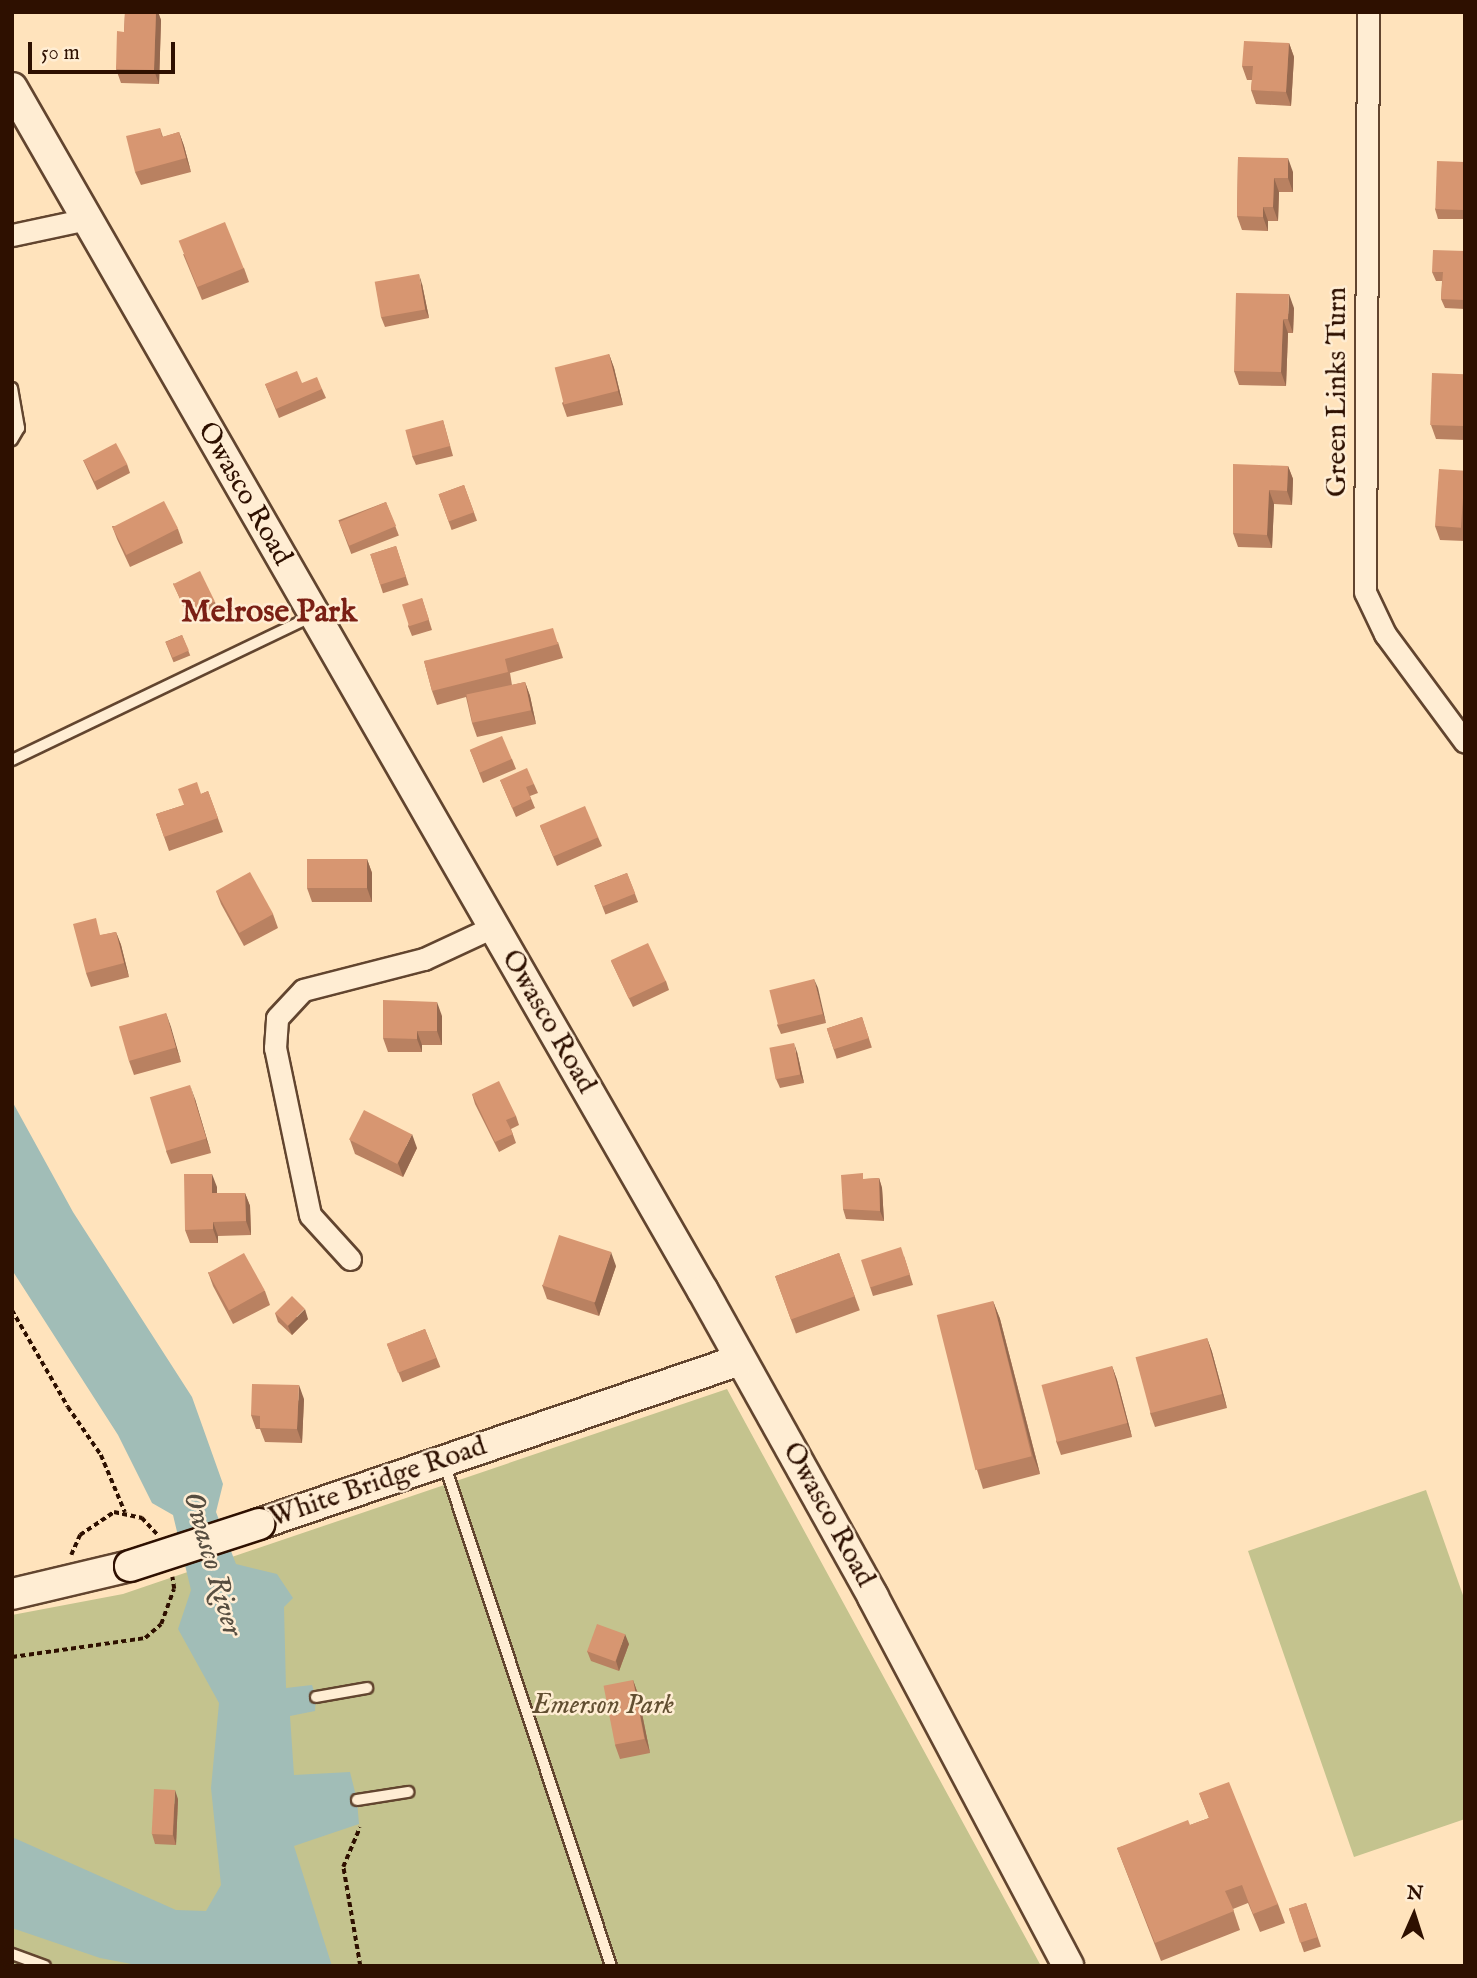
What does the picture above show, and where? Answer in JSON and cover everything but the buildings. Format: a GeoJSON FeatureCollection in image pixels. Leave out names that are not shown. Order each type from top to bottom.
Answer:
{"type":"FeatureCollection","features":[{"type":"Feature","properties":{"kind":"main road","name":"Owasco Road"},"geometry":{"type":"LineString","coordinates":[[12,88],[740,1360],[873,1597],[1068,1966]]}},
{"type":"Feature","properties":{"kind":"main road","name":"White Bridge Road"},"geometry":{"type":"LineString","coordinates":[[12,1594],[131,1566],[740,1360]]}},
{"type":"Feature","properties":{"kind":"street","name":"Green Links Turn"},"geometry":{"type":"LineString","coordinates":[[1368,12],[1365,592],[1385,634],[1465,742]]}},
{"type":"Feature","properties":{"kind":"street"},"geometry":{"type":"LineString","coordinates":[[12,235],[88,219]]}},
{"type":"Feature","properties":{"kind":"street"},"geometry":{"type":"LineString","coordinates":[[350,1259],[310,1215],[275,1048],[277,1018],[303,989],[424,959],[494,927]]}},
{"type":"Feature","properties":{"kind":"lane"},"geometry":{"type":"LineString","coordinates":[[12,388],[19,428],[12,440]]}},
{"type":"Feature","properties":{"kind":"lane"},"geometry":{"type":"LineString","coordinates":[[12,760],[314,616]]}},
{"type":"Feature","properties":{"kind":"lane"},"geometry":{"type":"LineString","coordinates":[[443,1461],[611,1966]]}},
{"type":"Feature","properties":{"kind":"lane"},"geometry":{"type":"LineString","coordinates":[[316,1697],[367,1688]]}},
{"type":"Feature","properties":{"kind":"lane"},"geometry":{"type":"LineString","coordinates":[[357,1800],[408,1792]]}},
{"type":"Feature","properties":{"kind":"lane"},"geometry":{"type":"LineString","coordinates":[[12,1954],[45,1966]]}},
{"type":"Feature","properties":{"kind":"path"},"geometry":{"type":"LineString","coordinates":[[12,1310],[68,1407],[101,1455],[125,1512]]}},
{"type":"Feature","properties":{"kind":"path"},"geometry":{"type":"LineString","coordinates":[[360,1827],[343,1867],[360,1966]]}},
{"type":"Feature","properties":{"kind":"green space","name":"Emerson Park"},"geometry":{"type":"Polygon","coordinates":[[[727,1389],[1041,1966],[12,1966],[12,1615],[123,1594],[727,1389]]]}},
{"type":"Feature","properties":{"kind":"green space"},"geometry":{"type":"Polygon","coordinates":[[[1426,1490],[1465,1601],[1465,1819],[1354,1857],[1248,1551],[1426,1490]]]}},
{"type":"Feature","properties":{"kind":"water","name":"Owasco River"},"geometry":{"type":"Polygon","coordinates":[[[12,1101],[73,1212],[192,1397],[223,1484],[216,1512],[236,1564],[277,1574],[293,1598],[284,1607],[286,1688],[312,1685],[316,1697],[315,1711],[290,1716],[294,1775],[350,1772],[357,1800],[359,1824],[294,1846],[332,1966],[142,1966],[100,1958],[12,1928],[12,1837],[176,1910],[206,1911],[221,1885],[211,1788],[219,1703],[178,1629],[191,1590],[173,1515],[152,1503],[118,1435],[12,1270],[12,1101]]]}},
{"type":"Feature","properties":{"kind":"district","name":"Melrose Park"},"geometry":{"type":"Point","coordinates":[269,613]}}]}
